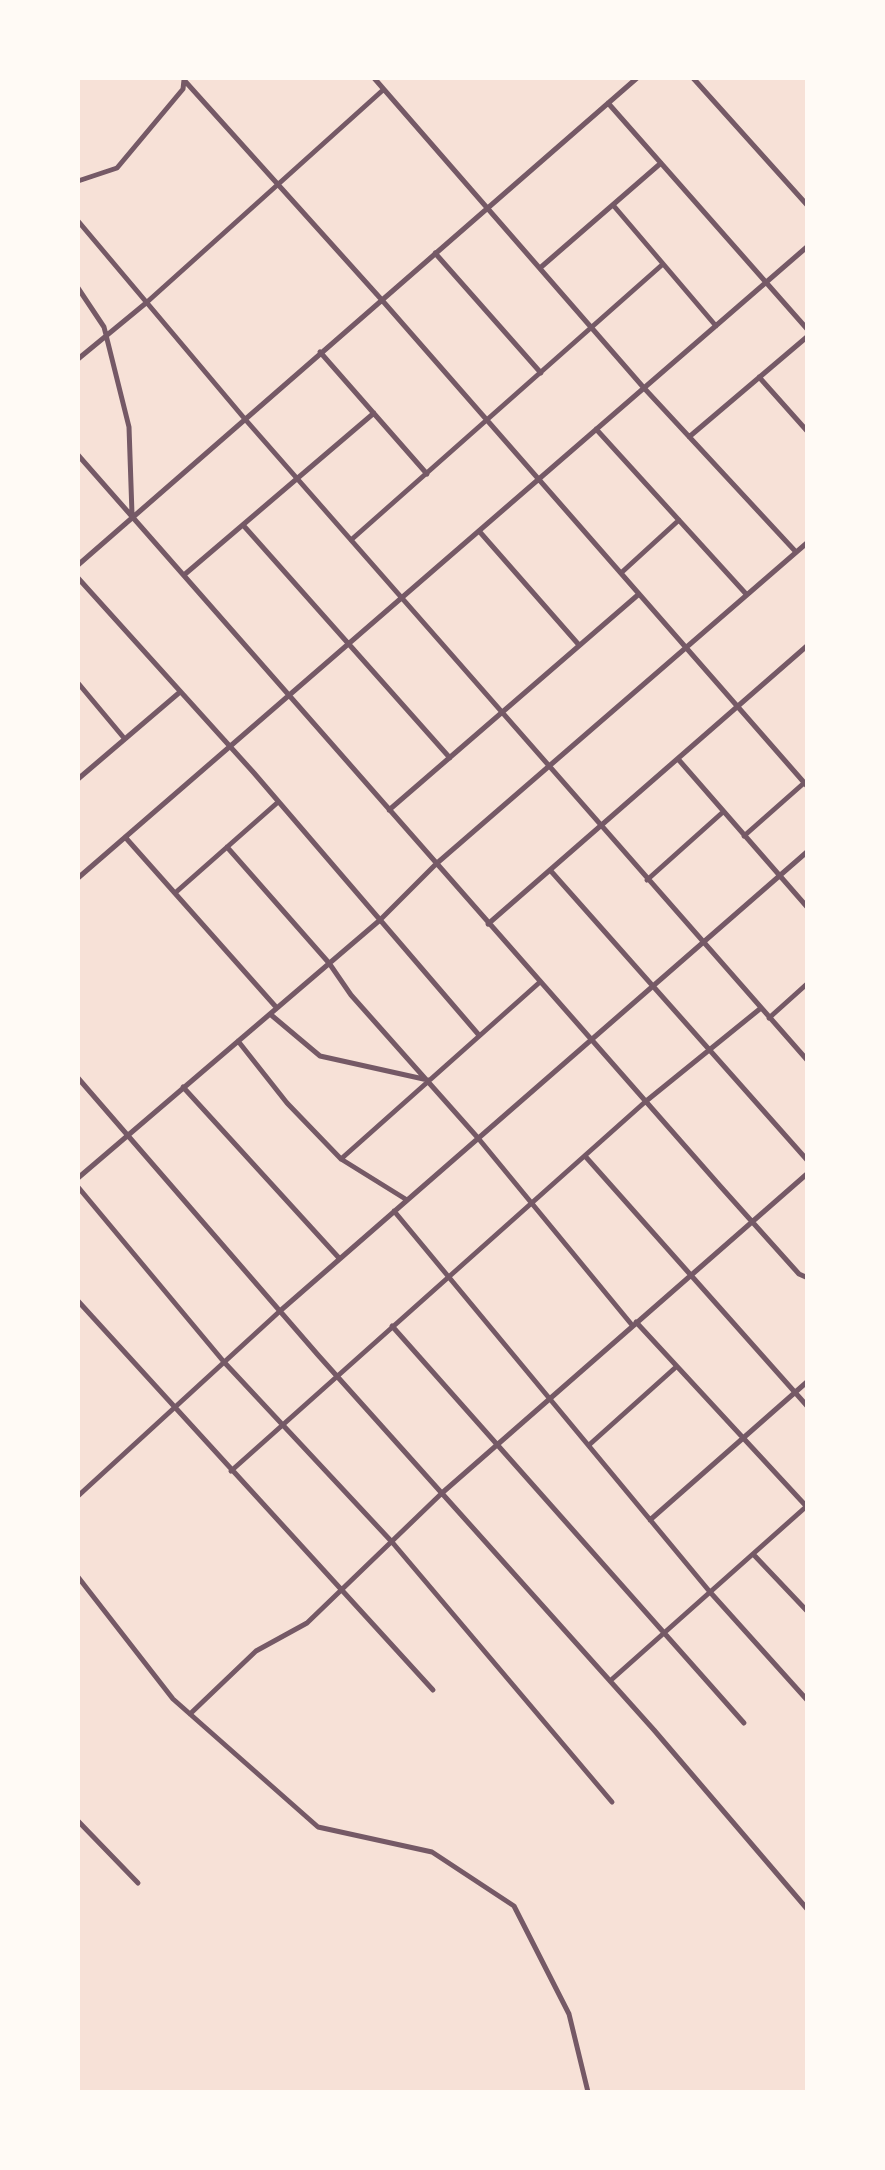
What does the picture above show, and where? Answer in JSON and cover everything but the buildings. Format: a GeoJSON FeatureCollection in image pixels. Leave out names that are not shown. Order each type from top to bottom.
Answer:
{"type":"FeatureCollection","features":[{"type":"Feature","properties":{"kind":"street"},"geometry":{"type":"LineString","coordinates":[[374,78],[644,388],[796,552]]}},
{"type":"Feature","properties":{"kind":"street"},"geometry":{"type":"LineString","coordinates":[[78,565],[637,78]]}},
{"type":"Feature","properties":{"kind":"street"},"geometry":{"type":"LineString","coordinates":[[693,78],[808,206]]}},
{"type":"Feature","properties":{"kind":"street"},"geometry":{"type":"LineString","coordinates":[[78,180],[117,168],[183,89],[184,79]]}},
{"type":"Feature","properties":{"kind":"street"},"geometry":{"type":"LineString","coordinates":[[184,79],[382,299],[806,785],[744,836]]}},
{"type":"Feature","properties":{"kind":"street"},"geometry":{"type":"LineString","coordinates":[[78,359],[384,90]]}},
{"type":"Feature","properties":{"kind":"street"},"geometry":{"type":"LineString","coordinates":[[608,102],[808,333],[689,437]]}},
{"type":"Feature","properties":{"kind":"street"},"geometry":{"type":"LineString","coordinates":[[540,268],[661,163]]}},
{"type":"Feature","properties":{"kind":"street"},"geometry":{"type":"LineString","coordinates":[[612,205],[716,326]]}},
{"type":"Feature","properties":{"kind":"street"},"geometry":{"type":"LineString","coordinates":[[78,221],[297,479],[808,1060]]}},
{"type":"Feature","properties":{"kind":"street"},"geometry":{"type":"LineString","coordinates":[[78,876],[808,246]]}},
{"type":"Feature","properties":{"kind":"street"},"geometry":{"type":"LineString","coordinates":[[435,253],[541,373]]}},
{"type":"Feature","properties":{"kind":"street"},"geometry":{"type":"LineString","coordinates":[[351,540],[663,264]]}},
{"type":"Feature","properties":{"kind":"street"},"geometry":{"type":"LineString","coordinates":[[78,288],[104,326],[129,427],[132,516]]}},
{"type":"Feature","properties":{"kind":"street"},"geometry":{"type":"LineString","coordinates":[[320,352],[427,474]]}},
{"type":"Feature","properties":{"kind":"street"},"geometry":{"type":"LineString","coordinates":[[759,377],[808,432]]}},
{"type":"Feature","properties":{"kind":"street"},"geometry":{"type":"LineString","coordinates":[[184,575],[374,413]]}},
{"type":"Feature","properties":{"kind":"street"},"geometry":{"type":"LineString","coordinates":[[596,429],[746,595]]}},
{"type":"Feature","properties":{"kind":"street"},"geometry":{"type":"LineString","coordinates":[[78,455],[590,1040],[799,1274],[808,1278]]}},
{"type":"Feature","properties":{"kind":"street"},"geometry":{"type":"LineString","coordinates":[[620,573],[679,520]]}},
{"type":"Feature","properties":{"kind":"street"},"geometry":{"type":"LineString","coordinates":[[243,525],[450,758]]}},
{"type":"Feature","properties":{"kind":"street"},"geometry":{"type":"LineString","coordinates":[[479,531],[579,646]]}},
{"type":"Feature","properties":{"kind":"street"},"geometry":{"type":"LineString","coordinates":[[78,1178],[380,920],[436,864],[807,542]]}},
{"type":"Feature","properties":{"kind":"street"},"geometry":{"type":"LineString","coordinates":[[78,578],[478,1034]]}},
{"type":"Feature","properties":{"kind":"street"},"geometry":{"type":"LineString","coordinates":[[390,810],[639,594]]}},
{"type":"Feature","properties":{"kind":"street"},"geometry":{"type":"LineString","coordinates":[[488,924],[808,645]]}},
{"type":"Feature","properties":{"kind":"street"},"geometry":{"type":"LineString","coordinates":[[78,683],[125,738]]}},
{"type":"Feature","properties":{"kind":"street"},"geometry":{"type":"LineString","coordinates":[[78,779],[180,692]]}},
{"type":"Feature","properties":{"kind":"street"},"geometry":{"type":"LineString","coordinates":[[678,759],[808,908]]}},
{"type":"Feature","properties":{"kind":"street"},"geometry":{"type":"LineString","coordinates":[[175,893],[278,802]]}},
{"type":"Feature","properties":{"kind":"street"},"geometry":{"type":"LineString","coordinates":[[648,880],[723,812]]}},
{"type":"Feature","properties":{"kind":"street"},"geometry":{"type":"LineString","coordinates":[[125,837],[276,1008]]}},
{"type":"Feature","properties":{"kind":"street"},"geometry":{"type":"LineString","coordinates":[[227,847],[330,963],[351,995],[478,1138],[634,1324],[807,1506],[610,1681]]}},
{"type":"Feature","properties":{"kind":"street"},"geometry":{"type":"LineString","coordinates":[[78,1496],[340,1258],[808,852]]}},
{"type":"Feature","properties":{"kind":"street"},"geometry":{"type":"LineString","coordinates":[[550,870],[808,1162]]}},
{"type":"Feature","properties":{"kind":"street"},"geometry":{"type":"LineString","coordinates":[[341,1159],[540,982]]}},
{"type":"Feature","properties":{"kind":"street"},"geometry":{"type":"LineString","coordinates":[[770,1018],[808,983]]}},
{"type":"Feature","properties":{"kind":"street"},"geometry":{"type":"LineString","coordinates":[[231,1471],[646,1102],[761,1008]]}},
{"type":"Feature","properties":{"kind":"street"},"geometry":{"type":"LineString","coordinates":[[270,1014],[320,1056],[428,1080]]}},
{"type":"Feature","properties":{"kind":"street"},"geometry":{"type":"LineString","coordinates":[[238,1040],[286,1103],[341,1159],[407,1200]]}},
{"type":"Feature","properties":{"kind":"street"},"geometry":{"type":"LineString","coordinates":[[78,1080],[808,1910]]}},
{"type":"Feature","properties":{"kind":"street"},"geometry":{"type":"LineString","coordinates":[[183,1087],[340,1258]]}},
{"type":"Feature","properties":{"kind":"street"},"geometry":{"type":"LineString","coordinates":[[585,1156],[808,1407]]}},
{"type":"Feature","properties":{"kind":"street"},"geometry":{"type":"LineString","coordinates":[[190,1714],[256,1650],[307,1622],[342,1592],[442,1493],[808,1173]]}},
{"type":"Feature","properties":{"kind":"street"},"geometry":{"type":"LineString","coordinates":[[78,1187],[224,1362],[392,1542],[612,1802]]}},
{"type":"Feature","properties":{"kind":"street"},"geometry":{"type":"LineString","coordinates":[[394,1211],[710,1592],[808,1701]]}},
{"type":"Feature","properties":{"kind":"street"},"geometry":{"type":"LineString","coordinates":[[78,1301],[433,1690]]}},
{"type":"Feature","properties":{"kind":"street"},"geometry":{"type":"LineString","coordinates":[[392,1326],[744,1723]]}},
{"type":"Feature","properties":{"kind":"street"},"geometry":{"type":"LineString","coordinates":[[589,1445],[677,1366]]}},
{"type":"Feature","properties":{"kind":"street"},"geometry":{"type":"LineString","coordinates":[[650,1520],[808,1381]]}},
{"type":"Feature","properties":{"kind":"street"},"geometry":{"type":"LineString","coordinates":[[752,1554],[808,1612]]}},
{"type":"Feature","properties":{"kind":"street"},"geometry":{"type":"LineString","coordinates":[[78,1577],[174,1699],[318,1826],[432,1852],[514,1906],[569,2014],[588,2092]]}},
{"type":"Feature","properties":{"kind":"street"},"geometry":{"type":"LineString","coordinates":[[78,1821],[138,1884]]}}]}
